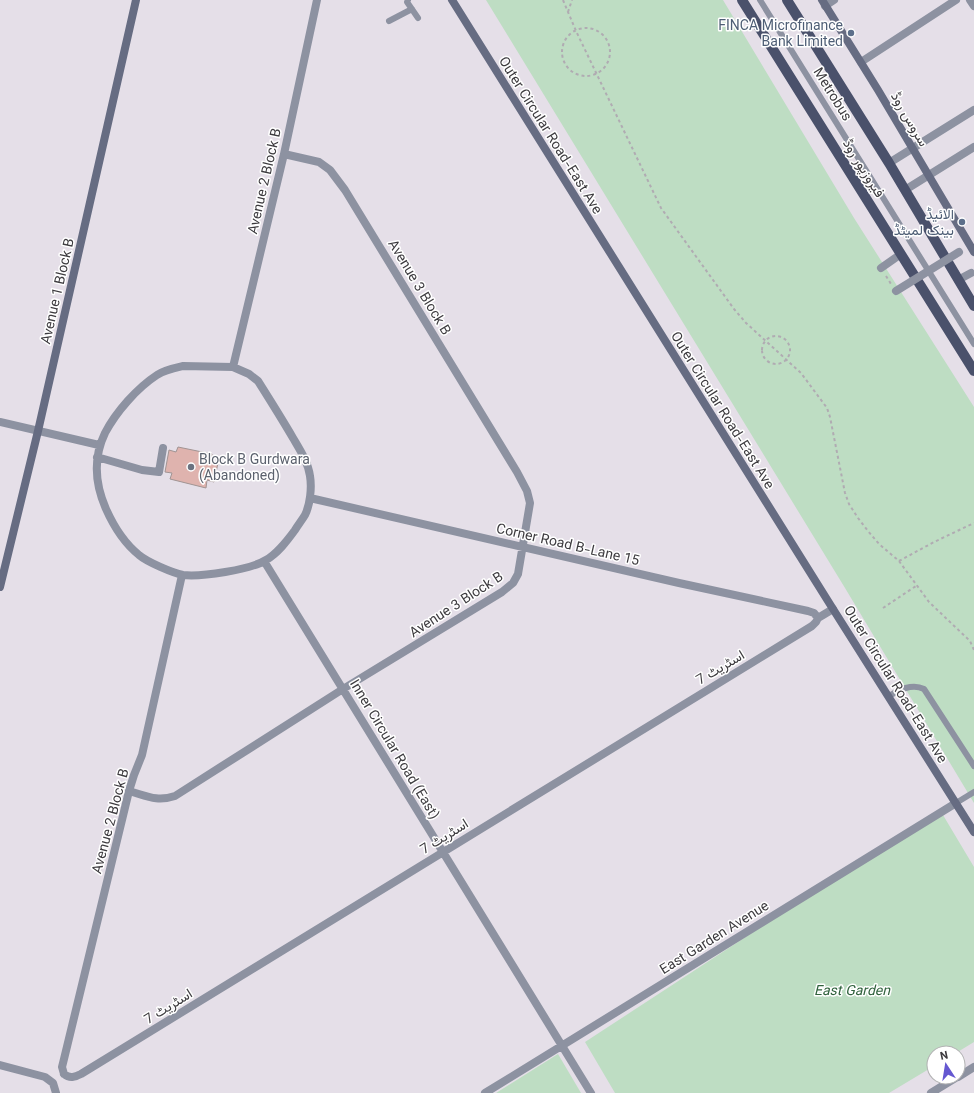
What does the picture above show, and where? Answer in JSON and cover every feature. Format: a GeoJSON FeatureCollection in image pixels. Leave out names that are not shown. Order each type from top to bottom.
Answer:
{"type":"FeatureCollection","features":[{"type":"Feature","properties":{"kind":"main road","name":"فیروزپور روڈ"},"geometry":{"type":"LineString","coordinates":[[742,0],[974,372]]}},
{"type":"Feature","properties":{"kind":"main road","name":"فیروزپور روڈ"},"geometry":{"type":"LineString","coordinates":[[787,0],[889,163],[974,306]]}},
{"type":"Feature","properties":{"kind":"street","name":"Avenue 1 Block B"},"geometry":{"type":"LineString","coordinates":[[0,587],[38,431],[136,0]]}},
{"type":"Feature","properties":{"kind":"street","name":"Avenue 2 Block B"},"geometry":{"type":"LineString","coordinates":[[233,367],[284,154],[317,0]]}},
{"type":"Feature","properties":{"kind":"street","name":"Outer Circular Road-East Ave"},"geometry":{"type":"LineString","coordinates":[[452,0],[974,832]]}},
{"type":"Feature","properties":{"kind":"street"},"geometry":{"type":"LineString","coordinates":[[823,3],[834,0]]}},
{"type":"Feature","properties":{"kind":"street"},"geometry":{"type":"LineString","coordinates":[[861,62],[956,0]]}},
{"type":"Feature","properties":{"kind":"street"},"geometry":{"type":"LineString","coordinates":[[970,0],[974,6]]}},
{"type":"Feature","properties":{"kind":"street","name":"سروس روڈ"},"geometry":{"type":"LineString","coordinates":[[823,3],[861,62],[974,252]]}},
{"type":"Feature","properties":{"kind":"street"},"geometry":{"type":"LineString","coordinates":[[889,163],[974,110]]}},
{"type":"Feature","properties":{"kind":"street"},"geometry":{"type":"LineString","coordinates":[[905,190],[974,147]]}},
{"type":"Feature","properties":{"kind":"street","name":"Avenue 3 Block B"},"geometry":{"type":"LineString","coordinates":[[129,791],[157,800],[175,796],[343,689],[502,592],[513,583],[516,578],[530,503],[527,491],[505,452],[345,190],[330,170],[319,162],[284,154]]}},
{"type":"Feature","properties":{"kind":"street"},"geometry":{"type":"LineString","coordinates":[[896,291],[959,252]]}},
{"type":"Feature","properties":{"kind":"street"},"geometry":{"type":"LineString","coordinates":[[881,268],[901,254]]}},
{"type":"Feature","properties":{"kind":"street"},"geometry":{"type":"LineString","coordinates":[[958,280],[971,273]]}},
{"type":"Feature","properties":{"kind":"street"},"geometry":{"type":"LineString","coordinates":[[183,366],[233,367],[249,374],[258,381],[280,416],[306,461],[310,477],[310,498],[306,514],[291,535],[276,553],[264,561],[244,568],[220,573],[182,575],[156,565],[140,556],[125,541],[113,524],[99,489],[97,457],[100,445],[112,421],[142,387],[157,374],[183,366]]}},
{"type":"Feature","properties":{"kind":"street"},"geometry":{"type":"LineString","coordinates":[[0,422],[100,445]]}},
{"type":"Feature","properties":{"kind":"street"},"geometry":{"type":"LineString","coordinates":[[97,457],[142,470],[159,472],[163,448]]}},
{"type":"Feature","properties":{"kind":"street","name":"Corner Road B-Lane 15"},"geometry":{"type":"LineString","coordinates":[[310,498],[808,611],[814,613],[818,618]]}},
{"type":"Feature","properties":{"kind":"street","name":"Inner Circular Road (East)"},"geometry":{"type":"LineString","coordinates":[[264,561],[591,1093]]}},
{"type":"Feature","properties":{"kind":"street","name":"Avenue 2 Block B"},"geometry":{"type":"LineString","coordinates":[[64,1074],[62,1067],[129,791],[142,755],[182,575]]}},
{"type":"Feature","properties":{"kind":"street","name":"اسٹریٹ 7"},"geometry":{"type":"LineString","coordinates":[[64,1074],[70,1077],[75,1077],[81,1074],[812,626],[818,618],[833,609]]}},
{"type":"Feature","properties":{"kind":"street","name":"East Garden Avenue"},"geometry":{"type":"LineString","coordinates":[[485,1093],[956,803]]}},
{"type":"Feature","properties":{"kind":"street"},"geometry":{"type":"LineString","coordinates":[[0,1065],[45,1077],[52,1083],[56,1093]]}},
{"type":"Feature","properties":{"kind":"street"},"geometry":{"type":"LineString","coordinates":[[52,1083],[64,1074]]}},
{"type":"Feature","properties":{"kind":"street"},"geometry":{"type":"LineString","coordinates":[[931,1093],[944,1085]]}},
{"type":"Feature","properties":{"kind":"lane"},"geometry":{"type":"LineString","coordinates":[[408,0],[407,2],[418,18]]}},
{"type":"Feature","properties":{"kind":"lane","name":"Metrobus"},"geometry":{"type":"LineString","coordinates":[[760,0],[974,344]]}},
{"type":"Feature","properties":{"kind":"lane"},"geometry":{"type":"LineString","coordinates":[[390,21],[412,9]]}},
{"type":"Feature","properties":{"kind":"lane"},"geometry":{"type":"LineString","coordinates":[[889,696],[901,689],[918,686],[924,688],[974,766]]}},
{"type":"Feature","properties":{"kind":"lane"},"geometry":{"type":"LineString","coordinates":[[956,803],[974,792]]}},
{"type":"Feature","properties":{"kind":"path"},"geometry":{"type":"LineString","coordinates":[[563,0],[576,31],[661,208],[734,309],[746,323],[801,373],[827,408],[842,480],[849,504],[878,544],[899,561],[916,586],[943,616],[970,641],[974,650]]}},
{"type":"Feature","properties":{"kind":"path"},"geometry":{"type":"LineString","coordinates":[[568,13],[572,0]]}},
{"type":"Feature","properties":{"kind":"path"},"geometry":{"type":"LineString","coordinates":[[588,28],[600,32],[608,42],[610,54],[609,60],[602,71],[597,74],[591,76],[578,75],[564,63],[562,57],[563,44],[566,39],[576,31],[588,28]]}},
{"type":"Feature","properties":{"kind":"path"},"geometry":{"type":"LineString","coordinates":[[881,268],[896,291]]}},
{"type":"Feature","properties":{"kind":"path"},"geometry":{"type":"LineString","coordinates":[[774,336],[784,338],[790,346],[790,356],[787,360],[778,365],[765,359],[762,350],[766,341],[774,336]]}},
{"type":"Feature","properties":{"kind":"path"},"geometry":{"type":"LineString","coordinates":[[899,561],[974,523]]}},
{"type":"Feature","properties":{"kind":"path"},"geometry":{"type":"LineString","coordinates":[[883,608],[916,586]]}},
{"type":"Feature","properties":{"kind":"green space"},"geometry":{"type":"Polygon","coordinates":[[[486,0],[723,0],[854,218],[974,407],[974,803],[845,588],[486,0]]]}},
{"type":"Feature","properties":{"kind":"green space","name":"East Garden"},"geometry":{"type":"Polygon","coordinates":[[[940,810],[974,867],[974,1042],[966,1047],[966,1045],[926,1045],[926,1071],[889,1093],[615,1093],[585,1042],[940,810]]]}},
{"type":"Feature","properties":{"kind":"green space"},"geometry":{"type":"Polygon","coordinates":[[[558,1054],[581,1093],[496,1093],[558,1054]]]}},
{"type":"Feature","properties":{"kind":"building","name":"Block B Gurdwara (Abandoned)"},"geometry":{"type":"Polygon","coordinates":[[[178,447],[212,454],[211,461],[218,463],[214,482],[207,480],[206,488],[170,479],[172,473],[165,472],[169,450],[176,452],[178,447]]]}},
{"type":"Feature","properties":{"kind":"place","name":"FINCA Microfinance Bank Limited"},"geometry":{"type":"Point","coordinates":[851,33]}},
{"type":"Feature","properties":{"kind":"place","name":"الائیڈ بینک لمیٹڈ"},"geometry":{"type":"Point","coordinates":[962,222]}},
{"type":"Feature","properties":{"kind":"place","name":"Block B Gurdwara (Abandoned)"},"geometry":{"type":"Point","coordinates":[191,467]}}]}
